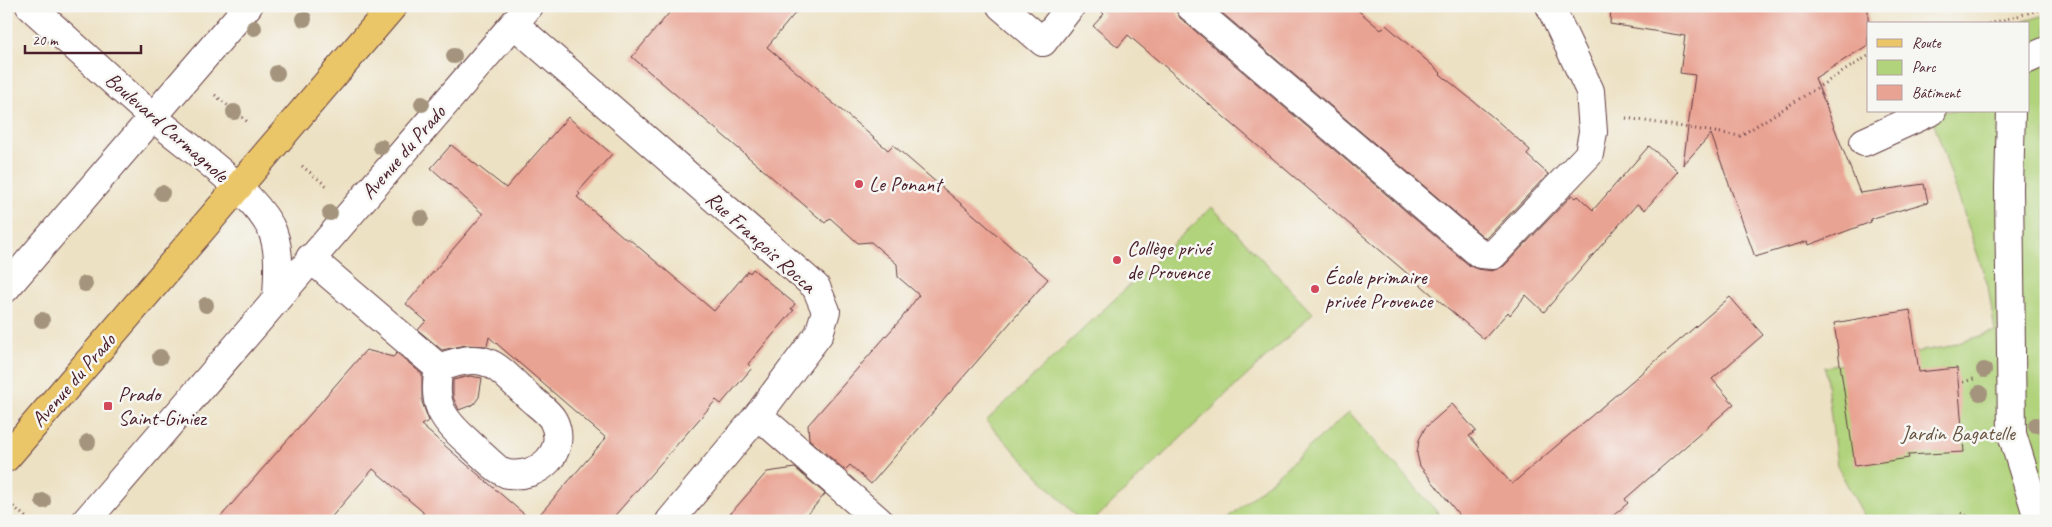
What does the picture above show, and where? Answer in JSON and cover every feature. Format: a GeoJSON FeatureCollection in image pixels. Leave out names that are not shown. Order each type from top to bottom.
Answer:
{"type":"FeatureCollection","features":[{"type":"Feature","properties":{"kind":"main road","name":"Avenue du Prado"},"geometry":{"type":"LineString","coordinates":[[6,458],[393,6]]}},
{"type":"Feature","properties":{"kind":"street","name":"Boulevard Carmagnole"},"geometry":{"type":"LineString","coordinates":[[30,6],[153,117],[238,188]]}},
{"type":"Feature","properties":{"kind":"street"},"geometry":{"type":"LineString","coordinates":[[6,288],[248,6]]}},
{"type":"Feature","properties":{"kind":"street"},"geometry":{"type":"LineString","coordinates":[[1000,6],[1044,42],[1071,6]]}},
{"type":"Feature","properties":{"kind":"street"},"geometry":{"type":"LineString","coordinates":[[1190,6],[1480,254],[1493,255],[1589,154],[1594,113],[1590,91],[1550,6]]}},
{"type":"Feature","properties":{"kind":"street","name":"Avenue du Prado"},"geometry":{"type":"LineString","coordinates":[[86,521],[310,258],[521,15]]}},
{"type":"Feature","properties":{"kind":"street","name":"Rue François Rocca"},"geometry":{"type":"LineString","coordinates":[[521,15],[816,287],[826,311],[819,334],[758,415],[670,521]]}},
{"type":"Feature","properties":{"kind":"street"},"geometry":{"type":"LineString","coordinates":[[2030,58],[2046,51]]}},
{"type":"Feature","properties":{"kind":"street"},"geometry":{"type":"LineString","coordinates":[[1864,142],[1930,112]]}},
{"type":"Feature","properties":{"kind":"street"},"geometry":{"type":"LineString","coordinates":[[2011,112],[2009,188],[2012,434],[2039,521]]}},
{"type":"Feature","properties":{"kind":"street"},"geometry":{"type":"LineString","coordinates":[[238,188],[270,227],[279,267],[277,297]]}},
{"type":"Feature","properties":{"kind":"street"},"geometry":{"type":"LineString","coordinates":[[310,258],[439,368]]}},
{"type":"Feature","properties":{"kind":"street"},"geometry":{"type":"LineString","coordinates":[[476,360],[494,364],[553,420],[557,438],[555,453],[540,469],[522,474],[506,474],[448,424],[438,405],[436,385],[439,368],[457,361],[476,360]]}},
{"type":"Feature","properties":{"kind":"street"},"geometry":{"type":"LineString","coordinates":[[758,415],[879,521]]}},
{"type":"Feature","properties":{"kind":"path"},"geometry":{"type":"LineString","coordinates":[[1996,22],[2046,8]]}},
{"type":"Feature","properties":{"kind":"path"},"geometry":{"type":"LineString","coordinates":[[1594,113],[1740,136],[1867,57]]}},
{"type":"Feature","properties":{"kind":"path"},"geometry":{"type":"LineString","coordinates":[[6,500],[30,521]]}},
{"type":"Feature","properties":{"kind":"path"},"geometry":{"type":"LineString","coordinates":[[1955,521],[1961,513],[1977,521]]}},
{"type":"Feature","properties":{"kind":"green space","name":"Jardin Bagatelle"},"geometry":{"type":"Polygon","coordinates":[[[2046,15],[2046,521],[1867,521],[1837,466],[1825,367],[1946,347],[1995,331],[1988,286],[1930,112],[2030,112],[2030,22],[2020,22],[2046,15]]]}},
{"type":"Feature","properties":{"kind":"green space"},"geometry":{"type":"Polygon","coordinates":[[[1212,207],[1313,313],[1093,521],[1081,521],[986,421],[1212,207]]]}},
{"type":"Feature","properties":{"kind":"green space"},"geometry":{"type":"Polygon","coordinates":[[[1349,412],[1445,521],[1225,521],[1349,412]]]}},
{"type":"Feature","properties":{"kind":"building","name":"Le Ponant"},"geometry":{"type":"Polygon","coordinates":[[[675,6],[801,6],[767,47],[888,150],[893,145],[1048,279],[871,484],[850,465],[845,470],[809,439],[808,425],[901,319],[919,295],[898,277],[897,264],[871,242],[858,243],[830,218],[825,223],[632,57],[675,6]]]}},
{"type":"Feature","properties":{"kind":"building"},"geometry":{"type":"Polygon","coordinates":[[[1095,6],[1175,6],[1180,18],[1470,266],[1478,269],[1492,271],[1504,266],[1572,195],[1576,198],[1578,196],[1593,210],[1649,146],[1678,171],[1645,210],[1637,204],[1544,312],[1526,295],[1510,315],[1508,312],[1484,339],[1128,35],[1118,47],[1093,26],[1104,14],[1095,6]]]}},
{"type":"Feature","properties":{"kind":"building"},"geometry":{"type":"Polygon","coordinates":[[[1214,6],[1353,6],[1381,30],[1386,25],[1440,74],[1494,118],[1530,150],[1527,155],[1548,174],[1486,239],[1214,6]]]}},
{"type":"Feature","properties":{"kind":"building"},"geometry":{"type":"Polygon","coordinates":[[[1611,6],[1868,6],[1867,46],[1815,78],[1860,193],[1924,184],[1928,202],[1870,219],[1871,222],[1809,245],[1808,241],[1755,257],[1711,134],[1683,165],[1695,75],[1680,73],[1685,36],[1610,24],[1611,6]]]}},
{"type":"Feature","properties":{"kind":"building"},"geometry":{"type":"Polygon","coordinates":[[[568,117],[612,154],[578,192],[580,194],[577,197],[627,240],[628,238],[714,311],[748,271],[750,273],[753,269],[795,304],[791,309],[794,310],[748,364],[752,368],[721,404],[716,400],[610,521],[534,521],[606,438],[489,337],[487,346],[466,345],[442,350],[418,330],[426,321],[406,304],[483,214],[431,168],[451,145],[506,188],[568,117]]]}},
{"type":"Feature","properties":{"kind":"building"},"geometry":{"type":"Polygon","coordinates":[[[1730,297],[1763,335],[1712,379],[1734,404],[1625,499],[1628,503],[1607,521],[1464,521],[1420,466],[1417,454],[1419,440],[1425,428],[1452,404],[1476,431],[1469,436],[1512,484],[1730,297]]]}},
{"type":"Feature","properties":{"kind":"building"},"geometry":{"type":"Polygon","coordinates":[[[1910,310],[1919,372],[1957,368],[1964,452],[1908,455],[1909,458],[1855,466],[1834,323],[1910,310]]]}},
{"type":"Feature","properties":{"kind":"building"},"geometry":{"type":"Polygon","coordinates":[[[366,350],[393,357],[397,353],[422,374],[422,402],[429,421],[421,425],[532,521],[423,521],[423,512],[373,469],[328,521],[217,521],[366,350]]]}},
{"type":"Feature","properties":{"kind":"building"},"geometry":{"type":"Polygon","coordinates":[[[470,376],[482,378],[479,397],[474,404],[459,410],[453,397],[453,380],[470,376]]]}},
{"type":"Feature","properties":{"kind":"building"},"geometry":{"type":"Polygon","coordinates":[[[795,468],[825,494],[802,521],[724,521],[767,472],[795,468]]]}},
{"type":"Feature","properties":{"kind":"place","name":"Le Ponant"},"geometry":{"type":"Point","coordinates":[859,184]}},
{"type":"Feature","properties":{"kind":"place","name":"Collège privé de Provence"},"geometry":{"type":"Point","coordinates":[1117,260]}},
{"type":"Feature","properties":{"kind":"place","name":"École primaire privée Provence"},"geometry":{"type":"Point","coordinates":[1315,289]}},
{"type":"Feature","properties":{"kind":"place","name":"Prado Saint-Giniez"},"geometry":{"type":"Point","coordinates":[108,406]}}]}
